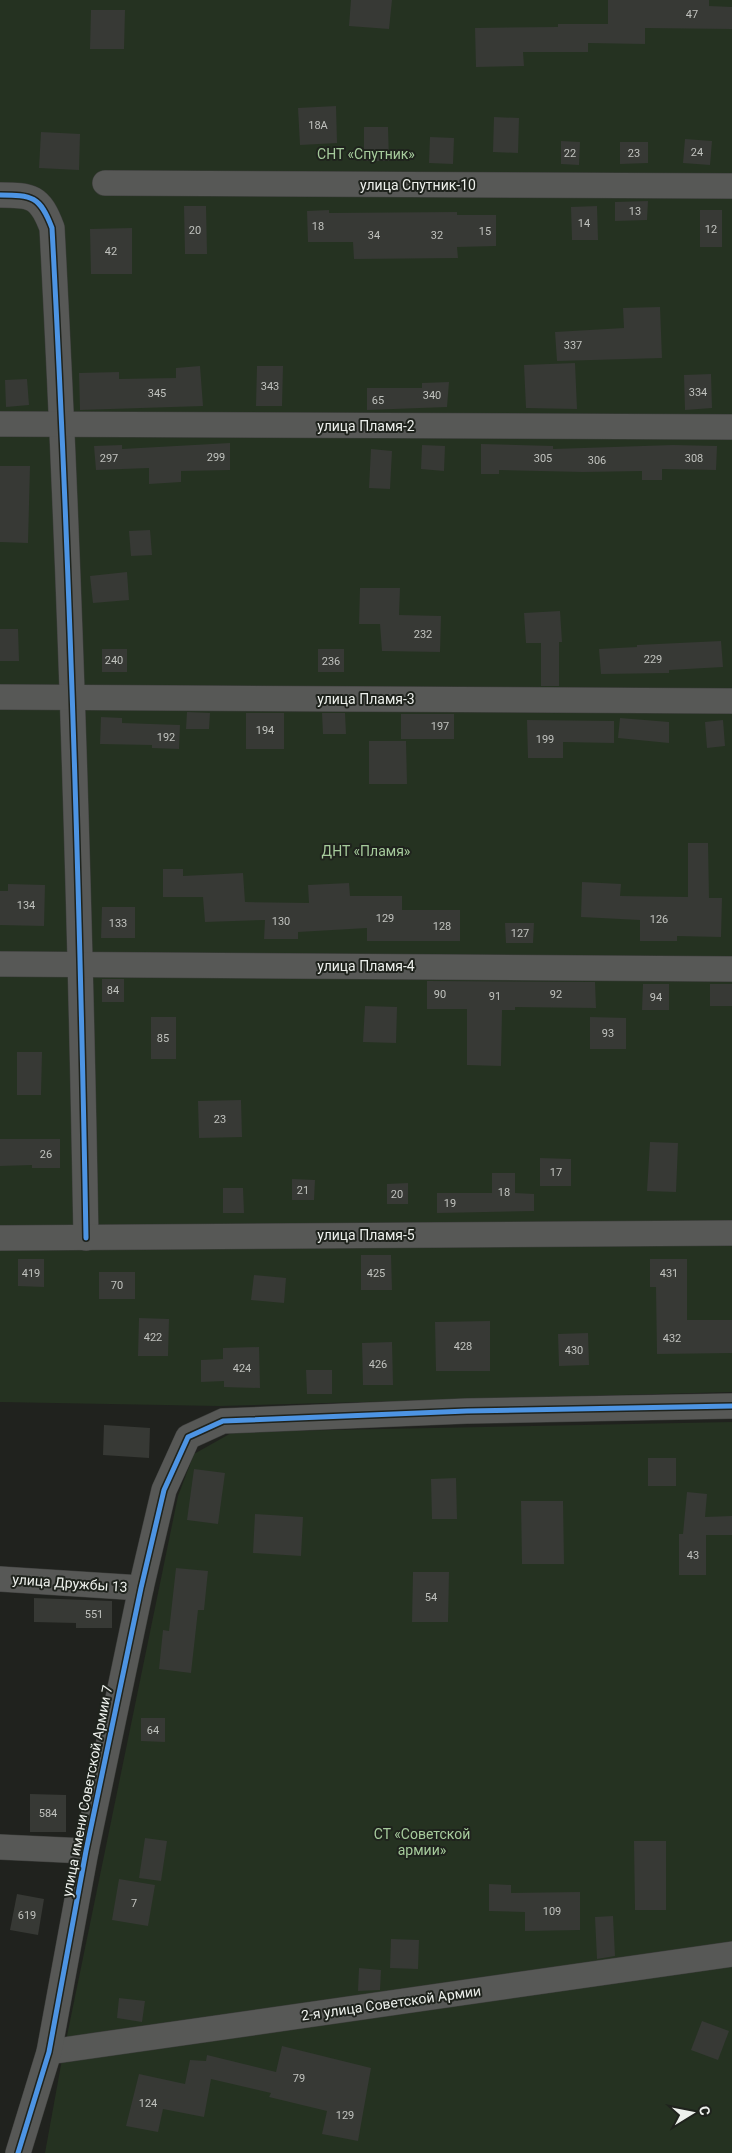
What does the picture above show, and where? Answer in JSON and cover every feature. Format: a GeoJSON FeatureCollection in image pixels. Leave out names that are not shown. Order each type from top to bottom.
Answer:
{"type":"FeatureCollection","features":[{"type":"Feature","properties":{"kind":"street","name":"улица Спутник-10"},"geometry":{"type":"LineString","coordinates":[[105,184],[732,186]]}},
{"type":"Feature","properties":{"kind":"street"},"geometry":{"type":"LineString","coordinates":[[0,195],[25,195],[44,207],[52,228],[63,424],[81,964],[86,1238]]}},
{"type":"Feature","properties":{"kind":"street","name":"улица Пламя-2"},"geometry":{"type":"LineString","coordinates":[[0,424],[732,427]]}},
{"type":"Feature","properties":{"kind":"street","name":"улица Пламя-3"},"geometry":{"type":"LineString","coordinates":[[0,697],[732,700]]}},
{"type":"Feature","properties":{"kind":"street","name":"улица Пламя-4"},"geometry":{"type":"LineString","coordinates":[[0,964],[732,969]]}},
{"type":"Feature","properties":{"kind":"street","name":"улица Пламя-5"},"geometry":{"type":"LineString","coordinates":[[0,1238],[732,1233]]}},
{"type":"Feature","properties":{"kind":"street","name":"улица имени Советской Армии 7"},"geometry":{"type":"LineString","coordinates":[[18,2153],[49,2052],[86,1851],[140,1588],[164,1490],[188,1437],[223,1421],[467,1411],[732,1406]]}},
{"type":"Feature","properties":{"kind":"street","name":"улица Дружбы 13"},"geometry":{"type":"LineString","coordinates":[[0,1579],[140,1588]]}},
{"type":"Feature","properties":{"kind":"street"},"geometry":{"type":"LineString","coordinates":[[0,1847],[86,1851]]}},
{"type":"Feature","properties":{"kind":"street","name":"2-я улица Советской Армии"},"geometry":{"type":"LineString","coordinates":[[49,2052],[732,1954]]}},
{"type":"Feature","properties":{"kind":"green space","name":"ДНТ «Пламя»"},"geometry":{"type":"Polygon","coordinates":[[[0,0],[732,0],[732,1392],[219,1406],[0,1402],[0,0]]]}},
{"type":"Feature","properties":{"kind":"green space","name":"СТ «Советской армии»"},"geometry":{"type":"Polygon","coordinates":[[[732,1422],[732,2153],[45,2153],[61,2065],[178,1496],[194,1454],[233,1432],[732,1422]]]}},
{"type":"Feature","properties":{"kind":"building"},"geometry":{"type":"Polygon","coordinates":[[[351,0],[392,0],[389,29],[349,26],[351,0]]]}},
{"type":"Feature","properties":{"kind":"building"},"geometry":{"type":"Polygon","coordinates":[[[608,0],[709,0],[709,6],[732,7],[732,29],[645,28],[645,44],[588,43],[588,52],[523,52],[524,66],[476,67],[475,28],[558,27],[558,24],[608,24],[608,0]]]}},
{"type":"Feature","properties":{"kind":"building"},"geometry":{"type":"Polygon","coordinates":[[[91,10],[125,10],[124,49],[90,49],[91,10]]]}},
{"type":"Feature","properties":{"kind":"building"},"geometry":{"type":"Polygon","coordinates":[[[336,106],[337,143],[300,145],[298,108],[336,106]]]}},
{"type":"Feature","properties":{"kind":"building"},"geometry":{"type":"Polygon","coordinates":[[[494,117],[519,118],[518,153],[493,152],[494,117]]]}},
{"type":"Feature","properties":{"kind":"building"},"geometry":{"type":"Polygon","coordinates":[[[364,127],[388,127],[389,161],[364,161],[364,127]]]}},
{"type":"Feature","properties":{"kind":"building"},"geometry":{"type":"Polygon","coordinates":[[[41,132],[80,134],[79,170],[39,168],[41,132]]]}},
{"type":"Feature","properties":{"kind":"building"},"geometry":{"type":"Polygon","coordinates":[[[430,137],[454,138],[453,164],[429,163],[430,137]]]}},
{"type":"Feature","properties":{"kind":"building"},"geometry":{"type":"Polygon","coordinates":[[[685,139],[712,141],[710,165],[683,163],[685,139]]]}},
{"type":"Feature","properties":{"kind":"building"},"geometry":{"type":"Polygon","coordinates":[[[561,141],[580,142],[579,165],[561,164],[561,141]]]}},
{"type":"Feature","properties":{"kind":"building"},"geometry":{"type":"Polygon","coordinates":[[[620,142],[648,142],[648,163],[620,164],[620,142]]]}},
{"type":"Feature","properties":{"kind":"building"},"geometry":{"type":"Polygon","coordinates":[[[648,201],[647,220],[615,221],[615,202],[648,201]]]}},
{"type":"Feature","properties":{"kind":"building"},"geometry":{"type":"Polygon","coordinates":[[[184,206],[206,206],[207,254],[185,254],[184,206]]]}},
{"type":"Feature","properties":{"kind":"building"},"geometry":{"type":"Polygon","coordinates":[[[597,206],[598,240],[572,240],[571,207],[597,206]]]}},
{"type":"Feature","properties":{"kind":"building"},"geometry":{"type":"Polygon","coordinates":[[[329,210],[329,213],[457,212],[457,215],[496,215],[496,246],[457,247],[458,258],[354,259],[353,242],[308,242],[307,211],[329,210]]]}},
{"type":"Feature","properties":{"kind":"building"},"geometry":{"type":"Polygon","coordinates":[[[700,210],[722,210],[722,247],[700,247],[700,210]]]}},
{"type":"Feature","properties":{"kind":"building"},"geometry":{"type":"Polygon","coordinates":[[[132,228],[132,274],[91,274],[90,229],[132,228]]]}},
{"type":"Feature","properties":{"kind":"building"},"geometry":{"type":"Polygon","coordinates":[[[660,307],[662,358],[557,361],[555,332],[624,328],[623,308],[660,307]]]}},
{"type":"Feature","properties":{"kind":"building"},"geometry":{"type":"Polygon","coordinates":[[[575,363],[577,409],[526,408],[524,365],[575,363]]]}},
{"type":"Feature","properties":{"kind":"building"},"geometry":{"type":"Polygon","coordinates":[[[200,366],[203,406],[80,410],[79,373],[119,372],[119,379],[176,378],[176,368],[200,366]]]}},
{"type":"Feature","properties":{"kind":"building"},"geometry":{"type":"Polygon","coordinates":[[[257,366],[283,366],[282,406],[256,406],[257,366]]]}},
{"type":"Feature","properties":{"kind":"building"},"geometry":{"type":"Polygon","coordinates":[[[711,374],[712,408],[685,410],[684,375],[711,374]]]}},
{"type":"Feature","properties":{"kind":"building"},"geometry":{"type":"Polygon","coordinates":[[[27,379],[29,405],[6,407],[5,380],[27,379]]]}},
{"type":"Feature","properties":{"kind":"building"},"geometry":{"type":"Polygon","coordinates":[[[449,382],[447,407],[367,410],[367,388],[422,388],[422,383],[449,382]]]}},
{"type":"Feature","properties":{"kind":"building"},"geometry":{"type":"Polygon","coordinates":[[[230,443],[230,470],[181,471],[181,482],[149,484],[149,468],[96,470],[94,446],[122,445],[122,449],[230,443]]]}},
{"type":"Feature","properties":{"kind":"building"},"geometry":{"type":"Polygon","coordinates":[[[481,444],[553,446],[553,449],[673,445],[717,446],[716,470],[662,469],[662,480],[642,480],[642,471],[499,470],[499,474],[481,474],[481,444]]]}},
{"type":"Feature","properties":{"kind":"building"},"geometry":{"type":"Polygon","coordinates":[[[422,445],[445,446],[444,471],[421,469],[422,445]]]}},
{"type":"Feature","properties":{"kind":"building"},"geometry":{"type":"Polygon","coordinates":[[[371,449],[392,451],[390,489],[369,488],[371,449]]]}},
{"type":"Feature","properties":{"kind":"building"},"geometry":{"type":"Polygon","coordinates":[[[0,466],[30,466],[28,543],[0,542],[0,466]]]}},
{"type":"Feature","properties":{"kind":"building"},"geometry":{"type":"Polygon","coordinates":[[[150,530],[152,555],[131,556],[129,531],[150,530]]]}},
{"type":"Feature","properties":{"kind":"building"},"geometry":{"type":"Polygon","coordinates":[[[127,572],[129,600],[93,603],[90,576],[127,572]]]}},
{"type":"Feature","properties":{"kind":"building"},"geometry":{"type":"Polygon","coordinates":[[[360,588],[400,588],[399,615],[441,616],[440,652],[382,651],[380,624],[359,624],[360,588]]]}},
{"type":"Feature","properties":{"kind":"building"},"geometry":{"type":"Polygon","coordinates":[[[560,611],[562,642],[559,642],[559,686],[541,686],[541,643],[526,643],[524,613],[560,611]]]}},
{"type":"Feature","properties":{"kind":"building"},"geometry":{"type":"Polygon","coordinates":[[[0,629],[18,629],[19,661],[0,661],[0,629]]]}},
{"type":"Feature","properties":{"kind":"building"},"geometry":{"type":"Polygon","coordinates":[[[721,641],[723,667],[669,670],[669,673],[601,674],[599,649],[637,647],[637,645],[721,641]]]}},
{"type":"Feature","properties":{"kind":"building"},"geometry":{"type":"Polygon","coordinates":[[[102,649],[127,649],[127,672],[102,672],[102,649]]]}},
{"type":"Feature","properties":{"kind":"building"},"geometry":{"type":"Polygon","coordinates":[[[318,649],[344,649],[344,672],[318,672],[318,649]]]}},
{"type":"Feature","properties":{"kind":"building"},"geometry":{"type":"Polygon","coordinates":[[[187,712],[210,713],[209,729],[186,729],[187,712]]]}},
{"type":"Feature","properties":{"kind":"building"},"geometry":{"type":"Polygon","coordinates":[[[246,713],[284,713],[284,749],[246,749],[246,713]]]}},
{"type":"Feature","properties":{"kind":"building"},"geometry":{"type":"Polygon","coordinates":[[[322,713],[345,713],[346,734],[323,734],[322,713]]]}},
{"type":"Feature","properties":{"kind":"building"},"geometry":{"type":"Polygon","coordinates":[[[401,714],[454,714],[454,739],[401,739],[401,714]]]}},
{"type":"Feature","properties":{"kind":"building"},"geometry":{"type":"Polygon","coordinates":[[[101,717],[122,718],[122,723],[180,725],[179,749],[152,748],[152,745],[100,744],[101,717]]]}},
{"type":"Feature","properties":{"kind":"building"},"geometry":{"type":"Polygon","coordinates":[[[620,718],[669,722],[669,743],[618,738],[620,718]]]}},
{"type":"Feature","properties":{"kind":"building"},"geometry":{"type":"Polygon","coordinates":[[[527,720],[614,721],[614,743],[563,742],[563,758],[528,758],[527,720]]]}},
{"type":"Feature","properties":{"kind":"building"},"geometry":{"type":"Polygon","coordinates":[[[723,720],[725,746],[707,748],[705,722],[723,720]]]}},
{"type":"Feature","properties":{"kind":"building"},"geometry":{"type":"Polygon","coordinates":[[[369,741],[406,741],[407,784],[369,784],[369,741]]]}},
{"type":"Feature","properties":{"kind":"building"},"geometry":{"type":"Polygon","coordinates":[[[688,843],[708,843],[709,898],[722,898],[721,937],[677,936],[677,941],[640,941],[640,920],[581,917],[582,882],[621,884],[620,896],[688,897],[688,843]]]}},
{"type":"Feature","properties":{"kind":"building"},"geometry":{"type":"Polygon","coordinates":[[[163,869],[183,869],[183,876],[243,873],[245,902],[309,903],[308,885],[349,883],[350,896],[402,896],[402,910],[460,910],[460,941],[367,941],[367,928],[298,932],[298,939],[264,939],[265,920],[205,922],[203,897],[163,897],[163,869]]]}},
{"type":"Feature","properties":{"kind":"building"},"geometry":{"type":"Polygon","coordinates":[[[8,884],[45,885],[44,926],[0,925],[0,891],[8,891],[8,884]]]}},
{"type":"Feature","properties":{"kind":"building"},"geometry":{"type":"Polygon","coordinates":[[[102,907],[135,907],[135,938],[101,938],[102,907]]]}},
{"type":"Feature","properties":{"kind":"building"},"geometry":{"type":"Polygon","coordinates":[[[505,923],[534,923],[533,943],[506,943],[505,923]]]}},
{"type":"Feature","properties":{"kind":"building"},"geometry":{"type":"Polygon","coordinates":[[[102,979],[124,979],[124,1002],[102,1002],[102,979]]]}},
{"type":"Feature","properties":{"kind":"building"},"geometry":{"type":"Polygon","coordinates":[[[427,981],[595,982],[596,1008],[515,1007],[515,1010],[502,1010],[501,1066],[467,1065],[467,1009],[427,1009],[427,981]]]}},
{"type":"Feature","properties":{"kind":"building"},"geometry":{"type":"Polygon","coordinates":[[[643,984],[669,984],[669,1010],[642,1010],[643,984]]]}},
{"type":"Feature","properties":{"kind":"building"},"geometry":{"type":"Polygon","coordinates":[[[710,984],[732,984],[732,1006],[710,1006],[710,984]]]}},
{"type":"Feature","properties":{"kind":"building"},"geometry":{"type":"Polygon","coordinates":[[[365,1006],[397,1007],[396,1043],[363,1042],[365,1006]]]}},
{"type":"Feature","properties":{"kind":"building"},"geometry":{"type":"Polygon","coordinates":[[[151,1017],[176,1017],[176,1059],[151,1059],[151,1017]]]}},
{"type":"Feature","properties":{"kind":"building"},"geometry":{"type":"Polygon","coordinates":[[[590,1017],[626,1018],[626,1049],[590,1049],[590,1017]]]}},
{"type":"Feature","properties":{"kind":"building"},"geometry":{"type":"Polygon","coordinates":[[[17,1052],[42,1052],[41,1095],[17,1095],[17,1052]]]}},
{"type":"Feature","properties":{"kind":"building"},"geometry":{"type":"Polygon","coordinates":[[[241,1100],[242,1137],[199,1138],[198,1101],[241,1100]]]}},
{"type":"Feature","properties":{"kind":"building"},"geometry":{"type":"Polygon","coordinates":[[[0,1139],[60,1139],[60,1168],[32,1168],[32,1165],[0,1166],[0,1139]]]}},
{"type":"Feature","properties":{"kind":"building"},"geometry":{"type":"Polygon","coordinates":[[[650,1142],[678,1143],[676,1192],[647,1191],[650,1142]]]}},
{"type":"Feature","properties":{"kind":"building"},"geometry":{"type":"Polygon","coordinates":[[[540,1158],[571,1159],[571,1186],[540,1186],[540,1158]]]}},
{"type":"Feature","properties":{"kind":"building"},"geometry":{"type":"Polygon","coordinates":[[[492,1173],[515,1173],[515,1193],[534,1194],[534,1211],[437,1213],[437,1193],[492,1193],[492,1173]]]}},
{"type":"Feature","properties":{"kind":"building"},"geometry":{"type":"Polygon","coordinates":[[[292,1179],[315,1180],[314,1200],[292,1200],[292,1179]]]}},
{"type":"Feature","properties":{"kind":"building"},"geometry":{"type":"Polygon","coordinates":[[[408,1183],[408,1204],[387,1204],[387,1184],[408,1183]]]}},
{"type":"Feature","properties":{"kind":"building"},"geometry":{"type":"Polygon","coordinates":[[[223,1188],[243,1188],[244,1213],[223,1213],[223,1188]]]}},
{"type":"Feature","properties":{"kind":"building"},"geometry":{"type":"Polygon","coordinates":[[[361,1255],[391,1255],[392,1290],[361,1290],[361,1255]]]}},
{"type":"Feature","properties":{"kind":"building"},"geometry":{"type":"Polygon","coordinates":[[[18,1259],[44,1259],[44,1287],[18,1286],[18,1259]]]}},
{"type":"Feature","properties":{"kind":"building"},"geometry":{"type":"Polygon","coordinates":[[[650,1259],[687,1259],[687,1320],[732,1320],[732,1353],[657,1354],[656,1287],[650,1287],[650,1259]]]}},
{"type":"Feature","properties":{"kind":"building"},"geometry":{"type":"Polygon","coordinates":[[[99,1272],[135,1272],[135,1299],[99,1299],[99,1272]]]}},
{"type":"Feature","properties":{"kind":"building"},"geometry":{"type":"Polygon","coordinates":[[[254,1275],[286,1278],[284,1303],[251,1300],[254,1275]]]}},
{"type":"Feature","properties":{"kind":"building"},"geometry":{"type":"Polygon","coordinates":[[[139,1318],[169,1319],[168,1356],[138,1356],[139,1318]]]}},
{"type":"Feature","properties":{"kind":"building"},"geometry":{"type":"Polygon","coordinates":[[[490,1321],[490,1371],[436,1371],[435,1322],[490,1321]]]}},
{"type":"Feature","properties":{"kind":"building"},"geometry":{"type":"Polygon","coordinates":[[[588,1333],[589,1365],[559,1366],[558,1334],[588,1333]]]}},
{"type":"Feature","properties":{"kind":"building"},"geometry":{"type":"Polygon","coordinates":[[[392,1342],[393,1385],[363,1385],[362,1343],[392,1342]]]}},
{"type":"Feature","properties":{"kind":"building"},"geometry":{"type":"Polygon","coordinates":[[[259,1347],[260,1388],[224,1387],[224,1381],[201,1382],[201,1360],[223,1359],[223,1348],[259,1347]]]}},
{"type":"Feature","properties":{"kind":"building"},"geometry":{"type":"Polygon","coordinates":[[[306,1370],[332,1370],[332,1394],[307,1394],[306,1370]]]}},
{"type":"Feature","properties":{"kind":"building"},"geometry":{"type":"Polygon","coordinates":[[[104,1425],[150,1428],[149,1458],[103,1455],[104,1425]]]}},
{"type":"Feature","properties":{"kind":"building"},"geometry":{"type":"Polygon","coordinates":[[[648,1458],[676,1458],[676,1486],[648,1486],[648,1458]]]}},
{"type":"Feature","properties":{"kind":"building"},"geometry":{"type":"Polygon","coordinates":[[[194,1469],[225,1473],[218,1524],[187,1520],[194,1469]]]}},
{"type":"Feature","properties":{"kind":"building"},"geometry":{"type":"Polygon","coordinates":[[[456,1478],[457,1519],[432,1519],[431,1479],[456,1478]]]}},
{"type":"Feature","properties":{"kind":"building"},"geometry":{"type":"Polygon","coordinates":[[[687,1492],[707,1494],[705,1517],[732,1516],[732,1535],[706,1535],[706,1575],[679,1575],[679,1534],[683,1534],[687,1492]]]}},
{"type":"Feature","properties":{"kind":"building"},"geometry":{"type":"Polygon","coordinates":[[[521,1501],[563,1501],[564,1564],[522,1564],[521,1501]]]}},
{"type":"Feature","properties":{"kind":"building"},"geometry":{"type":"Polygon","coordinates":[[[255,1514],[303,1517],[301,1556],[253,1553],[255,1514]]]}},
{"type":"Feature","properties":{"kind":"building"},"geometry":{"type":"Polygon","coordinates":[[[176,1568],[208,1571],[204,1610],[198,1610],[191,1673],[159,1669],[163,1630],[169,1631],[176,1568]]]}},
{"type":"Feature","properties":{"kind":"building"},"geometry":{"type":"Polygon","coordinates":[[[413,1572],[449,1572],[448,1622],[412,1622],[413,1572]]]}},
{"type":"Feature","properties":{"kind":"building"},"geometry":{"type":"Polygon","coordinates":[[[34,1598],[112,1601],[112,1628],[76,1628],[76,1623],[34,1622],[34,1598]]]}},
{"type":"Feature","properties":{"kind":"building"},"geometry":{"type":"Polygon","coordinates":[[[141,1718],[165,1718],[165,1742],[141,1741],[141,1718]]]}},
{"type":"Feature","properties":{"kind":"building"},"geometry":{"type":"Polygon","coordinates":[[[30,1794],[66,1795],[66,1832],[30,1832],[30,1794]]]}},
{"type":"Feature","properties":{"kind":"building"},"geometry":{"type":"Polygon","coordinates":[[[145,1838],[167,1841],[161,1881],[139,1878],[145,1838]]]}},
{"type":"Feature","properties":{"kind":"building"},"geometry":{"type":"Polygon","coordinates":[[[634,1841],[666,1841],[666,1910],[635,1910],[634,1841]]]}},
{"type":"Feature","properties":{"kind":"building"},"geometry":{"type":"Polygon","coordinates":[[[119,1879],[155,1885],[148,1926],[112,1920],[119,1879]]]}},
{"type":"Feature","properties":{"kind":"building"},"geometry":{"type":"Polygon","coordinates":[[[489,1884],[511,1885],[511,1893],[580,1892],[580,1930],[525,1931],[525,1912],[489,1911],[489,1884]]]}},
{"type":"Feature","properties":{"kind":"building"},"geometry":{"type":"Polygon","coordinates":[[[17,1894],[44,1899],[38,1935],[10,1930],[17,1894]]]}},
{"type":"Feature","properties":{"kind":"building"},"geometry":{"type":"Polygon","coordinates":[[[613,1916],[615,1956],[597,1959],[595,1917],[613,1916]]]}},
{"type":"Feature","properties":{"kind":"building"},"geometry":{"type":"Polygon","coordinates":[[[391,1939],[419,1940],[418,1969],[390,1968],[391,1939]]]}},
{"type":"Feature","properties":{"kind":"building"},"geometry":{"type":"Polygon","coordinates":[[[359,1968],[381,1970],[380,1990],[358,1991],[359,1968]]]}},
{"type":"Feature","properties":{"kind":"building"},"geometry":{"type":"Polygon","coordinates":[[[119,1998],[145,2001],[142,2022],[117,2018],[119,1998]]]}},
{"type":"Feature","properties":{"kind":"building"},"geometry":{"type":"Polygon","coordinates":[[[702,2021],[729,2031],[718,2060],[691,2050],[702,2021]]]}},
{"type":"Feature","properties":{"kind":"building"},"geometry":{"type":"Polygon","coordinates":[[[282,2046],[371,2068],[358,2141],[322,2134],[327,2111],[269,2097],[271,2093],[211,2079],[204,2117],[163,2109],[158,2132],[126,2126],[139,2074],[185,2084],[190,2060],[206,2061],[207,2055],[276,2072],[282,2046]]]}},
{"type":"Feature","properties":{"kind":"cycle path"},"geometry":{"type":"LineString","coordinates":[[0,195],[27,197],[39,203],[48,217],[52,228],[74,733],[86,1238]]}},
{"type":"Feature","properties":{"kind":"cycle path"},"geometry":{"type":"LineString","coordinates":[[18,2153],[49,2052],[86,1851],[141,1588],[164,1490],[188,1437],[223,1421],[467,1411],[732,1406]]}},
{"type":"Feature","properties":{"kind":"park label","name":"СНТ «Спутник»"},"geometry":{"type":"Point","coordinates":[366,154]}}]}
